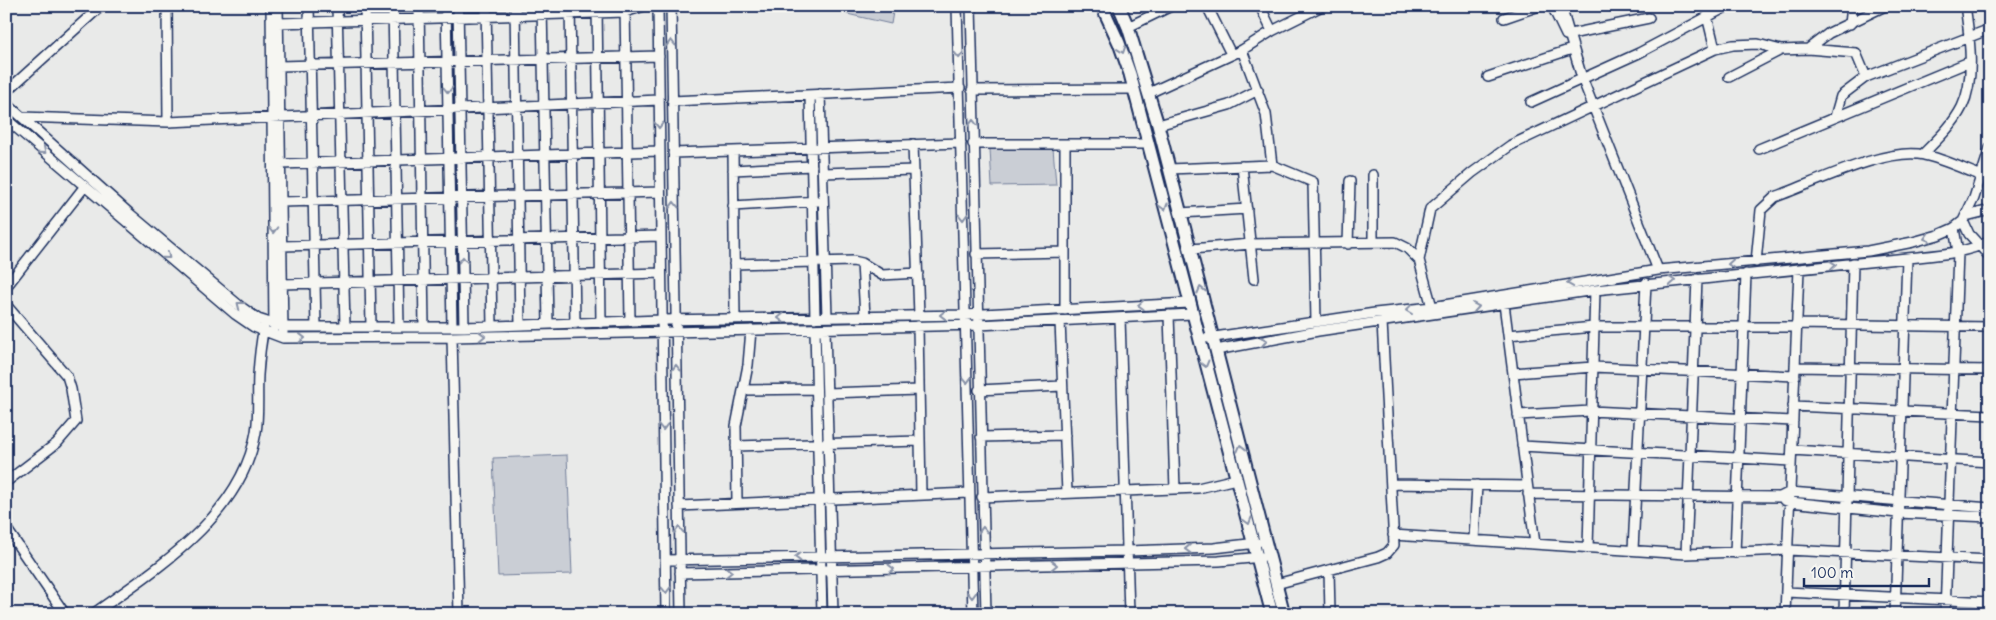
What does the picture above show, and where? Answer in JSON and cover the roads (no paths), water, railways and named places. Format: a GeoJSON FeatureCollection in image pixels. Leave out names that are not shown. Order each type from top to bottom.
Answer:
{"type":"FeatureCollection","features":[{"type":"Feature","properties":{"kind":"main road"},"geometry":{"type":"LineString","coordinates":[[1102,6],[1119,43],[1134,89],[1236,480],[1260,542]]}},
{"type":"Feature","properties":{"kind":"main road"},"geometry":{"type":"LineString","coordinates":[[1119,6],[1128,27],[1158,124],[1191,249],[1260,542],[1272,614]]}},
{"type":"Feature","properties":{"kind":"main road"},"geometry":{"type":"LineString","coordinates":[[1263,556],[1276,584],[1284,614]]}},
{"type":"Feature","properties":{"kind":"street"},"geometry":{"type":"LineString","coordinates":[[6,92],[101,6]]}},
{"type":"Feature","properties":{"kind":"street"},"geometry":{"type":"LineString","coordinates":[[168,6],[168,122]]}},
{"type":"Feature","properties":{"kind":"street"},"geometry":{"type":"LineString","coordinates":[[271,6],[276,116],[279,337]]}},
{"type":"Feature","properties":{"kind":"street"},"geometry":{"type":"LineString","coordinates":[[278,6],[279,66],[276,116],[281,164],[282,246],[279,326]]}},
{"type":"Feature","properties":{"kind":"street"},"geometry":{"type":"LineString","coordinates":[[309,6],[316,327]]}},
{"type":"Feature","properties":{"kind":"street"},"geometry":{"type":"LineString","coordinates":[[337,6],[344,327]]}},
{"type":"Feature","properties":{"kind":"street"},"geometry":{"type":"LineString","coordinates":[[365,6],[371,327]]}},
{"type":"Feature","properties":{"kind":"street"},"geometry":{"type":"LineString","coordinates":[[393,6],[399,327]]}},
{"type":"Feature","properties":{"kind":"street"},"geometry":{"type":"LineString","coordinates":[[419,6],[424,327]]}},
{"type":"Feature","properties":{"kind":"street"},"geometry":{"type":"LineString","coordinates":[[446,6],[452,327]]}},
{"type":"Feature","properties":{"kind":"street"},"geometry":{"type":"LineString","coordinates":[[458,6],[464,327]]}},
{"type":"Feature","properties":{"kind":"street"},"geometry":{"type":"LineString","coordinates":[[486,6],[492,326]]}},
{"type":"Feature","properties":{"kind":"street"},"geometry":{"type":"LineString","coordinates":[[279,23],[446,18],[486,16],[515,11],[625,9],[644,6]]}},
{"type":"Feature","properties":{"kind":"street"},"geometry":{"type":"LineString","coordinates":[[658,6],[666,614]]}},
{"type":"Feature","properties":{"kind":"street"},"geometry":{"type":"LineString","coordinates":[[671,6],[681,614]]}},
{"type":"Feature","properties":{"kind":"street"},"geometry":{"type":"LineString","coordinates":[[958,6],[972,614]]}},
{"type":"Feature","properties":{"kind":"street"},"geometry":{"type":"LineString","coordinates":[[972,6],[973,144],[986,614]]}},
{"type":"Feature","properties":{"kind":"street"},"geometry":{"type":"LineString","coordinates":[[1128,27],[1171,6]]}},
{"type":"Feature","properties":{"kind":"street"},"geometry":{"type":"LineString","coordinates":[[1207,6],[1231,54]]}},
{"type":"Feature","properties":{"kind":"street"},"geometry":{"type":"LineString","coordinates":[[1260,6],[1272,31]]}},
{"type":"Feature","properties":{"kind":"street"},"geometry":{"type":"LineString","coordinates":[[1149,94],[1242,50],[1272,31],[1322,6]]}},
{"type":"Feature","properties":{"kind":"street"},"geometry":{"type":"LineString","coordinates":[[1504,18],[1539,6]]}},
{"type":"Feature","properties":{"kind":"street"},"geometry":{"type":"LineString","coordinates":[[1552,6],[1568,36]]}},
{"type":"Feature","properties":{"kind":"street"},"geometry":{"type":"LineString","coordinates":[[1561,6],[1568,36],[1582,78],[1658,270]]}},
{"type":"Feature","properties":{"kind":"street"},"geometry":{"type":"LineString","coordinates":[[1531,102],[1639,53],[1728,6]]}},
{"type":"Feature","properties":{"kind":"street"},"geometry":{"type":"LineString","coordinates":[[1850,24],[1852,6]]}},
{"type":"Feature","properties":{"kind":"street"},"geometry":{"type":"LineString","coordinates":[[1808,49],[1828,33],[1885,6]]}},
{"type":"Feature","properties":{"kind":"street"},"geometry":{"type":"LineString","coordinates":[[597,9],[601,323]]}},
{"type":"Feature","properties":{"kind":"street"},"geometry":{"type":"LineString","coordinates":[[625,9],[630,321]]}},
{"type":"Feature","properties":{"kind":"street"},"geometry":{"type":"LineString","coordinates":[[542,10],[548,324]]}},
{"type":"Feature","properties":{"kind":"street"},"geometry":{"type":"LineString","coordinates":[[570,10],[575,324]]}},
{"type":"Feature","properties":{"kind":"street"},"geometry":{"type":"LineString","coordinates":[[515,11],[520,325]]}},
{"type":"Feature","properties":{"kind":"street"},"geometry":{"type":"LineString","coordinates":[[1923,154],[1952,122],[1962,106],[1968,86],[1969,38],[1966,12]]}},
{"type":"Feature","properties":{"kind":"street"},"geometry":{"type":"LineString","coordinates":[[1707,16],[1715,49]]}},
{"type":"Feature","properties":{"kind":"street"},"geometry":{"type":"LineString","coordinates":[[1568,36],[1649,18]]}},
{"type":"Feature","properties":{"kind":"street"},"geometry":{"type":"LineString","coordinates":[[1835,117],[1841,96],[1866,77],[1990,29]]}},
{"type":"Feature","properties":{"kind":"street"},"geometry":{"type":"LineString","coordinates":[[1419,260],[1430,209],[1472,173],[1511,145],[1715,49],[1734,45],[1758,44],[1781,50],[1808,49],[1856,53],[1866,77]]}},
{"type":"Feature","properties":{"kind":"street"},"geometry":{"type":"LineString","coordinates":[[1488,78],[1572,49]]}},
{"type":"Feature","properties":{"kind":"street"},"geometry":{"type":"LineString","coordinates":[[1242,50],[1258,90],[1269,132],[1272,166]]}},
{"type":"Feature","properties":{"kind":"street"},"geometry":{"type":"LineString","coordinates":[[1729,77],[1781,50]]}},
{"type":"Feature","properties":{"kind":"street"},"geometry":{"type":"LineString","coordinates":[[279,66],[659,56]]}},
{"type":"Feature","properties":{"kind":"street"},"geometry":{"type":"LineString","coordinates":[[1760,149],[1969,62]]}},
{"type":"Feature","properties":{"kind":"street"},"geometry":{"type":"LineString","coordinates":[[672,101],[960,88]]}},
{"type":"Feature","properties":{"kind":"street"},"geometry":{"type":"LineString","coordinates":[[972,90],[1134,89]]}},
{"type":"Feature","properties":{"kind":"street"},"geometry":{"type":"LineString","coordinates":[[1158,124],[1229,105],[1258,90]]}},
{"type":"Feature","properties":{"kind":"street"},"geometry":{"type":"LineString","coordinates":[[820,94],[827,317]]}},
{"type":"Feature","properties":{"kind":"street"},"geometry":{"type":"LineString","coordinates":[[810,95],[815,318]]}},
{"type":"Feature","properties":{"kind":"street"},"geometry":{"type":"LineString","coordinates":[[22,117],[168,122],[311,114],[659,100]]}},
{"type":"Feature","properties":{"kind":"street"},"geometry":{"type":"LineString","coordinates":[[6,103],[137,219],[279,337],[452,337],[978,325],[1169,315],[1191,308]]}},
{"type":"Feature","properties":{"kind":"street"},"geometry":{"type":"LineString","coordinates":[[6,119],[235,314],[264,326],[464,327],[661,320],[965,315],[1065,310],[1191,308]]}},
{"type":"Feature","properties":{"kind":"street"},"geometry":{"type":"LineString","coordinates":[[673,153],[961,143]]}},
{"type":"Feature","properties":{"kind":"street"},"geometry":{"type":"LineString","coordinates":[[913,144],[919,316]]}},
{"type":"Feature","properties":{"kind":"street"},"geometry":{"type":"LineString","coordinates":[[973,144],[1148,144]]}},
{"type":"Feature","properties":{"kind":"street"},"geometry":{"type":"LineString","coordinates":[[1065,144],[1065,310]]}},
{"type":"Feature","properties":{"kind":"street"},"geometry":{"type":"LineString","coordinates":[[1990,148],[1982,176],[1965,218],[1969,234],[1990,257]]}},
{"type":"Feature","properties":{"kind":"street"},"geometry":{"type":"LineString","coordinates":[[281,164],[659,151]]}},
{"type":"Feature","properties":{"kind":"street"},"geometry":{"type":"LineString","coordinates":[[733,151],[735,319]]}},
{"type":"Feature","properties":{"kind":"street"},"geometry":{"type":"LineString","coordinates":[[1756,262],[1761,210],[1775,197],[1876,160],[1923,154],[1982,176]]}},
{"type":"Feature","properties":{"kind":"street"},"geometry":{"type":"LineString","coordinates":[[733,170],[812,166]]}},
{"type":"Feature","properties":{"kind":"street"},"geometry":{"type":"LineString","coordinates":[[1242,166],[1254,279]]}},
{"type":"Feature","properties":{"kind":"street"},"geometry":{"type":"LineString","coordinates":[[1169,169],[1272,166],[1313,182],[1316,244],[1316,322]]}},
{"type":"Feature","properties":{"kind":"street"},"geometry":{"type":"LineString","coordinates":[[823,173],[914,170]]}},
{"type":"Feature","properties":{"kind":"street"},"geometry":{"type":"LineString","coordinates":[[1373,242],[1374,175]]}},
{"type":"Feature","properties":{"kind":"street"},"geometry":{"type":"LineString","coordinates":[[1348,244],[1350,181]]}},
{"type":"Feature","properties":{"kind":"street"},"geometry":{"type":"LineString","coordinates":[[6,287],[85,186]]}},
{"type":"Feature","properties":{"kind":"street"},"geometry":{"type":"LineString","coordinates":[[281,202],[660,192]]}},
{"type":"Feature","properties":{"kind":"street"},"geometry":{"type":"LineString","coordinates":[[734,206],[824,201]]}},
{"type":"Feature","properties":{"kind":"street"},"geometry":{"type":"LineString","coordinates":[[1180,213],[1247,209]]}},
{"type":"Feature","properties":{"kind":"street"},"geometry":{"type":"LineString","coordinates":[[1216,350],[1427,316],[1503,298],[1658,270],[1868,251],[1913,242],[1954,228],[1965,218],[1990,210]]}},
{"type":"Feature","properties":{"kind":"street"},"geometry":{"type":"LineString","coordinates":[[1945,614],[1958,252],[1954,228]]}},
{"type":"Feature","properties":{"kind":"street"},"geometry":{"type":"LineString","coordinates":[[282,246],[660,236]]}},
{"type":"Feature","properties":{"kind":"street"},"geometry":{"type":"LineString","coordinates":[[1199,340],[1316,322],[1503,298],[1958,252],[1990,241]]}},
{"type":"Feature","properties":{"kind":"street"},"geometry":{"type":"LineString","coordinates":[[1191,249],[1251,244],[1395,242],[1408,248],[1419,260],[1432,307]]}},
{"type":"Feature","properties":{"kind":"street"},"geometry":{"type":"LineString","coordinates":[[976,254],[1065,252]]}},
{"type":"Feature","properties":{"kind":"street"},"geometry":{"type":"LineString","coordinates":[[1895,614],[1907,258]]}},
{"type":"Feature","properties":{"kind":"street"},"geometry":{"type":"LineString","coordinates":[[734,264],[862,263],[882,275],[918,273]]}},
{"type":"Feature","properties":{"kind":"street"},"geometry":{"type":"LineString","coordinates":[[862,263],[865,317]]}},
{"type":"Feature","properties":{"kind":"street"},"geometry":{"type":"LineString","coordinates":[[1844,614],[1853,263]]}},
{"type":"Feature","properties":{"kind":"street"},"geometry":{"type":"LineString","coordinates":[[1785,614],[1798,269]]}},
{"type":"Feature","properties":{"kind":"street"},"geometry":{"type":"LineString","coordinates":[[282,284],[661,273]]}},
{"type":"Feature","properties":{"kind":"street"},"geometry":{"type":"LineString","coordinates":[[1735,553],[1746,274]]}},
{"type":"Feature","properties":{"kind":"street"},"geometry":{"type":"LineString","coordinates":[[1686,554],[1697,279]]}},
{"type":"Feature","properties":{"kind":"street"},"geometry":{"type":"LineString","coordinates":[[1633,550],[1646,283]]}},
{"type":"Feature","properties":{"kind":"street"},"geometry":{"type":"LineString","coordinates":[[1588,548],[1595,290]]}},
{"type":"Feature","properties":{"kind":"street"},"geometry":{"type":"LineString","coordinates":[[1503,298],[1535,544]]}},
{"type":"Feature","properties":{"kind":"street"},"geometry":{"type":"LineString","coordinates":[[6,306],[67,376],[76,421],[58,443],[6,482]]}},
{"type":"Feature","properties":{"kind":"street"},"geometry":{"type":"LineString","coordinates":[[1169,315],[1175,489]]}},
{"type":"Feature","properties":{"kind":"street"},"geometry":{"type":"LineString","coordinates":[[1120,318],[1130,614]]}},
{"type":"Feature","properties":{"kind":"street"},"geometry":{"type":"LineString","coordinates":[[1060,321],[1067,494]]}},
{"type":"Feature","properties":{"kind":"street"},"geometry":{"type":"LineString","coordinates":[[1276,584],[1387,553],[1394,545],[1382,322]]}},
{"type":"Feature","properties":{"kind":"street"},"geometry":{"type":"LineString","coordinates":[[1508,335],[1594,327],[1744,327],[1852,324],[1990,327]]}},
{"type":"Feature","properties":{"kind":"street"},"geometry":{"type":"LineString","coordinates":[[92,614],[175,554],[214,515],[233,489],[248,461],[256,432],[258,374],[264,326]]}},
{"type":"Feature","properties":{"kind":"street"},"geometry":{"type":"LineString","coordinates":[[918,326],[921,495]]}},
{"type":"Feature","properties":{"kind":"street"},"geometry":{"type":"LineString","coordinates":[[825,328],[833,614]]}},
{"type":"Feature","properties":{"kind":"street"},"geometry":{"type":"LineString","coordinates":[[815,329],[822,614]]}},
{"type":"Feature","properties":{"kind":"street"},"geometry":{"type":"LineString","coordinates":[[737,503],[736,426],[751,330]]}},
{"type":"Feature","properties":{"kind":"street"},"geometry":{"type":"LineString","coordinates":[[452,337],[459,614]]}},
{"type":"Feature","properties":{"kind":"street"},"geometry":{"type":"LineString","coordinates":[[1513,373],[1593,367],[1742,373],[1850,368],[1990,370]]}},
{"type":"Feature","properties":{"kind":"street"},"geometry":{"type":"LineString","coordinates":[[979,390],[1062,386]]}},
{"type":"Feature","properties":{"kind":"street"},"geometry":{"type":"LineString","coordinates":[[743,390],[816,389]]}},
{"type":"Feature","properties":{"kind":"street"},"geometry":{"type":"LineString","coordinates":[[827,393],[919,390]]}},
{"type":"Feature","properties":{"kind":"street"},"geometry":{"type":"LineString","coordinates":[[1793,406],[1990,415]]}},
{"type":"Feature","properties":{"kind":"street"},"geometry":{"type":"LineString","coordinates":[[1518,415],[1592,411],[1793,421]]}},
{"type":"Feature","properties":{"kind":"street"},"geometry":{"type":"LineString","coordinates":[[980,437],[1064,435]]}},
{"type":"Feature","properties":{"kind":"street"},"geometry":{"type":"LineString","coordinates":[[736,446],[920,441]]}},
{"type":"Feature","properties":{"kind":"street"},"geometry":{"type":"LineString","coordinates":[[1522,446],[1791,461]]}},
{"type":"Feature","properties":{"kind":"street"},"geometry":{"type":"LineString","coordinates":[[1792,450],[1990,462]]}},
{"type":"Feature","properties":{"kind":"street"},"geometry":{"type":"LineString","coordinates":[[982,497],[1198,488],[1236,480]]}},
{"type":"Feature","properties":{"kind":"street"},"geometry":{"type":"LineString","coordinates":[[1392,484],[1477,485],[1589,496],[1780,497],[1790,492],[1990,508]]}},
{"type":"Feature","properties":{"kind":"street"},"geometry":{"type":"LineString","coordinates":[[1474,540],[1477,485]]}},
{"type":"Feature","properties":{"kind":"street"},"geometry":{"type":"LineString","coordinates":[[679,506],[970,493]]}},
{"type":"Feature","properties":{"kind":"street"},"geometry":{"type":"LineString","coordinates":[[1780,497],[1790,502],[1898,514],[1990,517]]}},
{"type":"Feature","properties":{"kind":"street"},"geometry":{"type":"LineString","coordinates":[[6,528],[65,614]]}},
{"type":"Feature","properties":{"kind":"street"},"geometry":{"type":"LineString","coordinates":[[1393,535],[1686,554],[1788,550],[1990,560]]}},
{"type":"Feature","properties":{"kind":"street"},"geometry":{"type":"LineString","coordinates":[[665,560],[1128,551],[1214,548],[1260,542]]}},
{"type":"Feature","properties":{"kind":"street"},"geometry":{"type":"LineString","coordinates":[[680,573],[1219,561],[1263,556]]}},
{"type":"Feature","properties":{"kind":"street"},"geometry":{"type":"LineString","coordinates":[[1329,570],[1330,614]]}},
{"type":"Feature","properties":{"kind":"street"},"geometry":{"type":"LineString","coordinates":[[1786,592],[1990,602]]}}]}
